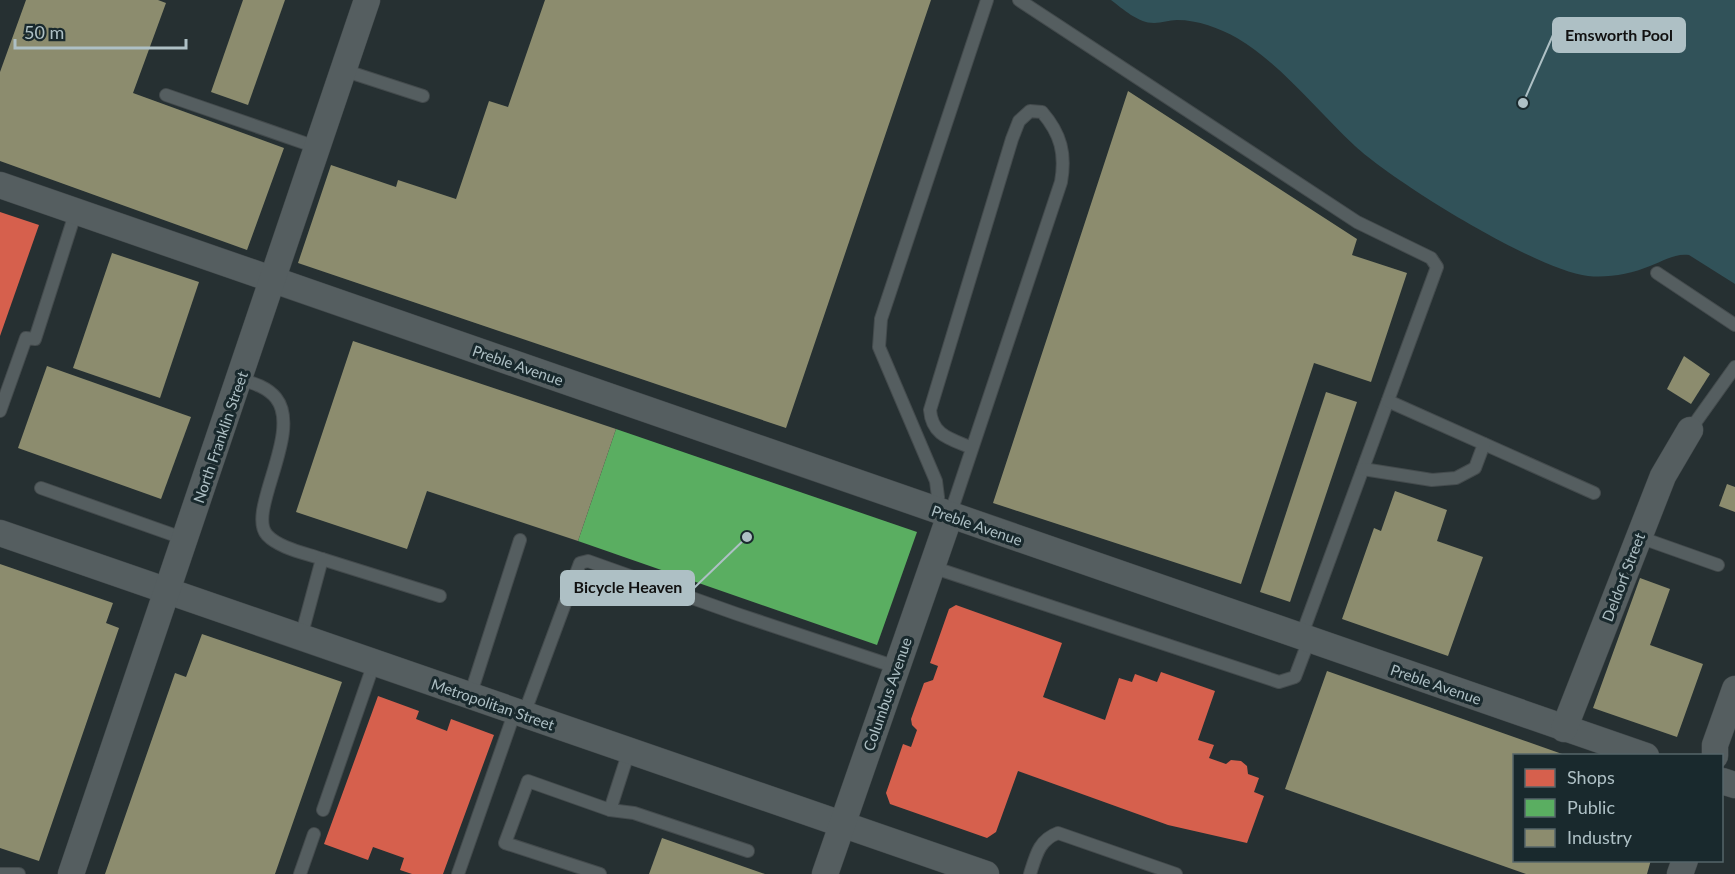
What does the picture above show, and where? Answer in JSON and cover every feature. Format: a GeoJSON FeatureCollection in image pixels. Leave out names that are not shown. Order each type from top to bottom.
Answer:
{"type":"FeatureCollection","features":[{"type":"Feature","properties":{"kind":"street","name":"North Franklin Street"},"geometry":{"type":"LineString","coordinates":[[71,874],[367,0]]}},
{"type":"Feature","properties":{"kind":"street","name":"Preble Avenue"},"geometry":{"type":"LineString","coordinates":[[0,185],[1640,754]]}},
{"type":"Feature","properties":{"kind":"street","name":"Deldorf Street"},"geometry":{"type":"LineString","coordinates":[[1555,725],[1639,537],[1663,476],[1690,430]]}},
{"type":"Feature","properties":{"kind":"street","name":"Columbus Avenue"},"geometry":{"type":"LineString","coordinates":[[825,874],[932,567],[943,513]]}},
{"type":"Feature","properties":{"kind":"street","name":"Metropolitan Street"},"geometry":{"type":"LineString","coordinates":[[0,533],[986,874]]}},
{"type":"Feature","properties":{"kind":"street"},"geometry":{"type":"LineString","coordinates":[[1715,754],[1715,745],[1735,689]]}},
{"type":"Feature","properties":{"kind":"lane"},"geometry":{"type":"LineString","coordinates":[[943,513],[936,480],[879,347],[880,319],[987,0]]}},
{"type":"Feature","properties":{"kind":"lane"},"geometry":{"type":"LineString","coordinates":[[932,567],[1279,682],[1295,677],[1305,639],[1363,469],[1437,267],[1431,258],[1357,222],[1019,0]]}},
{"type":"Feature","properties":{"kind":"lane"},"geometry":{"type":"LineString","coordinates":[[343,70],[423,96]]}},
{"type":"Feature","properties":{"kind":"lane"},"geometry":{"type":"LineString","coordinates":[[166,95],[316,147]]}},
{"type":"Feature","properties":{"kind":"lane"},"geometry":{"type":"LineString","coordinates":[[943,513],[972,448],[1060,182],[1064,163],[1062,145],[1054,125],[1042,112],[1030,111],[1019,121],[1012,139],[930,410],[931,423],[938,434],[972,448]]}},
{"type":"Feature","properties":{"kind":"lane"},"geometry":{"type":"LineString","coordinates":[[0,411],[26,338],[35,339],[76,211]]}},
{"type":"Feature","properties":{"kind":"lane"},"geometry":{"type":"LineString","coordinates":[[1657,273],[1735,325]]}},
{"type":"Feature","properties":{"kind":"lane"},"geometry":{"type":"LineString","coordinates":[[1690,430],[1735,367]]}},
{"type":"Feature","properties":{"kind":"lane"},"geometry":{"type":"LineString","coordinates":[[240,379],[262,387],[275,397],[283,410],[284,425],[278,456],[261,520],[265,533],[275,542],[322,559],[440,596]]}},
{"type":"Feature","properties":{"kind":"lane"},"geometry":{"type":"LineString","coordinates":[[1388,401],[1594,494]]}},
{"type":"Feature","properties":{"kind":"lane"},"geometry":{"type":"LineString","coordinates":[[1363,469],[1432,480],[1456,478],[1475,468],[1484,444]]}},
{"type":"Feature","properties":{"kind":"lane"},"geometry":{"type":"LineString","coordinates":[[41,488],[185,539]]}},
{"type":"Feature","properties":{"kind":"lane"},"geometry":{"type":"LineString","coordinates":[[1639,537],[1718,565]]}},
{"type":"Feature","properties":{"kind":"lane"},"geometry":{"type":"LineString","coordinates":[[470,696],[520,540]]}},
{"type":"Feature","properties":{"kind":"lane"},"geometry":{"type":"LineString","coordinates":[[301,637],[322,559]]}},
{"type":"Feature","properties":{"kind":"lane"},"geometry":{"type":"LineString","coordinates":[[458,874],[580,563],[588,561],[896,667]]}},
{"type":"Feature","properties":{"kind":"lane"},"geometry":{"type":"LineString","coordinates":[[323,810],[374,663]]}},
{"type":"Feature","properties":{"kind":"lane"},"geometry":{"type":"LineString","coordinates":[[610,810],[629,750]]}},
{"type":"Feature","properties":{"kind":"lane"},"geometry":{"type":"LineString","coordinates":[[600,874],[505,843],[528,781],[610,810],[634,813],[748,851]]}},
{"type":"Feature","properties":{"kind":"lane"},"geometry":{"type":"LineString","coordinates":[[1030,874],[1037,850],[1046,838],[1059,833],[1176,874]]}},
{"type":"Feature","properties":{"kind":"lane"},"geometry":{"type":"LineString","coordinates":[[300,874],[314,834]]}},
{"type":"Feature","properties":{"kind":"lane"},"geometry":{"type":"LineString","coordinates":[[1,874],[19,874]]}},
{"type":"Feature","properties":{"kind":"water"},"geometry":{"type":"Polygon","coordinates":[[[1111,0],[1735,0],[1735,284],[1689,255],[1674,256],[1643,269],[1611,276],[1588,276],[1535,258],[1467,222],[1374,162],[1269,61],[1237,38],[1193,21],[1177,20],[1154,23],[1142,21],[1111,0]]]}},
{"type":"Feature","properties":{"kind":"building: Shops"},"geometry":{"type":"Polygon","coordinates":[[[0,212],[39,225],[0,336],[0,212]]]}},
{"type":"Feature","properties":{"kind":"building: Shops"},"geometry":{"type":"Polygon","coordinates":[[[956,605],[1062,643],[1043,697],[1105,720],[1119,678],[1132,682],[1135,674],[1157,682],[1161,672],[1215,691],[1198,740],[1214,745],[1209,758],[1226,764],[1231,760],[1241,761],[1247,766],[1248,774],[1259,778],[1254,792],[1264,796],[1247,843],[1168,825],[1018,771],[996,832],[987,838],[890,804],[886,793],[903,744],[911,747],[917,730],[912,725],[911,719],[924,683],[933,680],[938,666],[930,663],[949,609],[956,605]]]}},
{"type":"Feature","properties":{"kind":"building: Shops"},"geometry":{"type":"Polygon","coordinates":[[[378,696],[419,711],[416,719],[447,731],[451,719],[494,735],[443,874],[412,874],[400,870],[404,858],[373,847],[368,860],[324,844],[378,696]]]}},
{"type":"Feature","properties":{"kind":"building: Public"},"geometry":{"type":"Polygon","coordinates":[[[616,429],[917,532],[877,645],[578,541],[616,429]]]}},
{"type":"Feature","properties":{"kind":"building: Industry"},"geometry":{"type":"Polygon","coordinates":[[[26,0],[158,0],[166,3],[133,93],[284,148],[247,250],[0,161],[0,72],[26,0]]]}},
{"type":"Feature","properties":{"kind":"building: Industry"},"geometry":{"type":"Polygon","coordinates":[[[243,0],[285,0],[248,105],[211,92],[243,0]]]}},
{"type":"Feature","properties":{"kind":"building: Industry"},"geometry":{"type":"Polygon","coordinates":[[[545,0],[931,0],[786,428],[298,263],[331,165],[396,187],[398,180],[456,199],[489,101],[508,107],[545,0]]]}},
{"type":"Feature","properties":{"kind":"building: Industry"},"geometry":{"type":"Polygon","coordinates":[[[1128,91],[1357,239],[1352,255],[1407,273],[1371,382],[1314,363],[1241,584],[993,503],[1128,91]]]}},
{"type":"Feature","properties":{"kind":"building: Industry"},"geometry":{"type":"Polygon","coordinates":[[[112,253],[199,282],[160,398],[73,368],[112,253]]]}},
{"type":"Feature","properties":{"kind":"building: Industry"},"geometry":{"type":"Polygon","coordinates":[[[353,341],[616,429],[578,541],[427,491],[407,549],[296,512],[353,341]]]}},
{"type":"Feature","properties":{"kind":"building: Industry"},"geometry":{"type":"Polygon","coordinates":[[[1684,356],[1710,374],[1691,404],[1667,389],[1684,356]]]}},
{"type":"Feature","properties":{"kind":"building: Industry"},"geometry":{"type":"Polygon","coordinates":[[[47,366],[191,417],[161,499],[18,448],[47,366]]]}},
{"type":"Feature","properties":{"kind":"building: Industry"},"geometry":{"type":"Polygon","coordinates":[[[1326,392],[1357,402],[1290,602],[1260,592],[1326,392]]]}},
{"type":"Feature","properties":{"kind":"building: Industry"},"geometry":{"type":"Polygon","coordinates":[[[1727,484],[1735,487],[1735,512],[1719,506],[1727,484]]]}},
{"type":"Feature","properties":{"kind":"building: Industry"},"geometry":{"type":"Polygon","coordinates":[[[1395,491],[1447,510],[1437,541],[1483,557],[1448,656],[1342,619],[1374,528],[1381,531],[1395,491]]]}},
{"type":"Feature","properties":{"kind":"building: Industry"},"geometry":{"type":"Polygon","coordinates":[[[0,564],[113,603],[106,623],[119,628],[39,861],[0,848],[0,564]]]}},
{"type":"Feature","properties":{"kind":"building: Industry"},"geometry":{"type":"Polygon","coordinates":[[[1640,578],[1670,589],[1650,645],[1703,664],[1677,737],[1593,708],[1640,578]]]}},
{"type":"Feature","properties":{"kind":"building: Industry"},"geometry":{"type":"Polygon","coordinates":[[[202,634],[342,682],[275,874],[105,874],[175,673],[186,677],[202,634]]]}},
{"type":"Feature","properties":{"kind":"building: Industry"},"geometry":{"type":"Polygon","coordinates":[[[1327,671],[1562,754],[1513,754],[1513,862],[1650,862],[1647,874],[1526,874],[1285,789],[1327,671]]]}},
{"type":"Feature","properties":{"kind":"building: Industry"},"geometry":{"type":"Polygon","coordinates":[[[662,838],[765,874],[649,874],[662,838]]]}},
{"type":"Feature","properties":{"kind":"place","name":"Emsworth Pool"},"geometry":{"type":"Point","coordinates":[1523,103]}},
{"type":"Feature","properties":{"kind":"place","name":"Bicycle Heaven"},"geometry":{"type":"Point","coordinates":[747,537]}}]}
